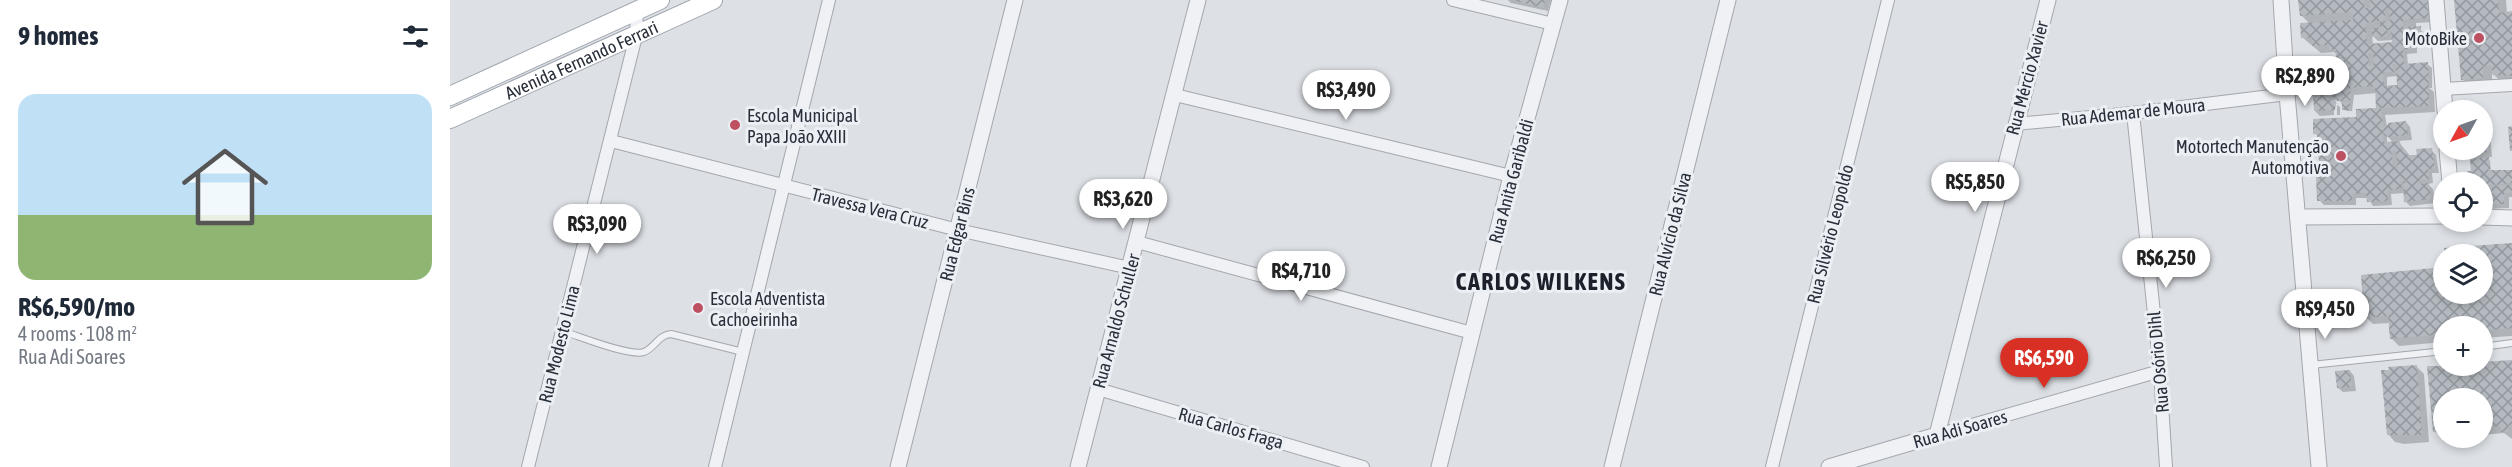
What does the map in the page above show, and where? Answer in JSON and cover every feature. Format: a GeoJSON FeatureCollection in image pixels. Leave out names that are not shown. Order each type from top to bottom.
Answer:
{"type":"FeatureCollection","features":[{"type":"Feature","properties":{"kind":"main road","name":"Avenida Fernando Ferrari"},"geometry":{"type":"LineString","coordinates":[[450,96],[660,0]]}},
{"type":"Feature","properties":{"kind":"main road","name":"Avenida Fernando Ferrari"},"geometry":{"type":"LineString","coordinates":[[450,119],[713,0]]}},
{"type":"Feature","properties":{"kind":"street"},"geometry":{"type":"LineString","coordinates":[[715,467],[829,0]]}},
{"type":"Feature","properties":{"kind":"street","name":"Rua Edgar Bins"},"geometry":{"type":"LineString","coordinates":[[898,467],[1015,0]]}},
{"type":"Feature","properties":{"kind":"street","name":"Rua Arnaldo Schuller"},"geometry":{"type":"LineString","coordinates":[[1078,467],[1198,0]]}},
{"type":"Feature","properties":{"kind":"street"},"geometry":{"type":"LineString","coordinates":[[1453,0],[1553,24]]}},
{"type":"Feature","properties":{"kind":"street","name":"Rua Anita Garibaldi"},"geometry":{"type":"LineString","coordinates":[[1439,467],[1510,177],[1560,0]]}},
{"type":"Feature","properties":{"kind":"street","name":"Rua Alvício da Silva"},"geometry":{"type":"LineString","coordinates":[[1612,467],[1728,0]]}},
{"type":"Feature","properties":{"kind":"street","name":"Rua Silvério Leopoldo"},"geometry":{"type":"LineString","coordinates":[[1772,467],[1888,0]]}},
{"type":"Feature","properties":{"kind":"street","name":"Rua Mércio Xavier"},"geometry":{"type":"LineString","coordinates":[[1937,435],[2048,0]]}},
{"type":"Feature","properties":{"kind":"street"},"geometry":{"type":"LineString","coordinates":[[2282,0],[2287,94],[2319,467]]}},
{"type":"Feature","properties":{"kind":"street"},"geometry":{"type":"LineString","coordinates":[[2436,0],[2444,100]]}},
{"type":"Feature","properties":{"kind":"street","name":"Rua Modesto Lima"},"geometry":{"type":"LineString","coordinates":[[528,467],[611,141],[636,36],[637,10]]}},
{"type":"Feature","properties":{"kind":"street"},"geometry":{"type":"LineString","coordinates":[[2443,89],[2512,85]]}},
{"type":"Feature","properties":{"kind":"street","name":"Rua Ademar de Moura"},"geometry":{"type":"LineString","coordinates":[[2015,124],[2133,113],[2287,94]]}},
{"type":"Feature","properties":{"kind":"street"},"geometry":{"type":"LineString","coordinates":[[1175,95],[1510,177]]}},
{"type":"Feature","properties":{"kind":"street","name":"Rua Osório Dihl"},"geometry":{"type":"LineString","coordinates":[[2133,113],[2160,371],[2166,467]]}},
{"type":"Feature","properties":{"kind":"street","name":"Travessa Vera Cruz"},"geometry":{"type":"LineString","coordinates":[[611,141],[958,230],[1130,268]]}},
{"type":"Feature","properties":{"kind":"street"},"geometry":{"type":"LineString","coordinates":[[2298,217],[2433,216]]}},
{"type":"Feature","properties":{"kind":"street"},"geometry":{"type":"LineString","coordinates":[[2493,217],[2512,218]]}},
{"type":"Feature","properties":{"kind":"street"},"geometry":{"type":"LineString","coordinates":[[1137,242],[1472,333]]}},
{"type":"Feature","properties":{"kind":"street","name":"Rua Adi Soares"},"geometry":{"type":"LineString","coordinates":[[1829,467],[2160,371]]}},
{"type":"Feature","properties":{"kind":"street","name":"Rua Carlos Fraga"},"geometry":{"type":"LineString","coordinates":[[1098,389],[1363,467]]}},
{"type":"Feature","properties":{"kind":"lane"},"geometry":{"type":"LineString","coordinates":[[562,331],[634,352],[647,351],[661,337],[671,334],[744,352]]}},
{"type":"Feature","properties":{"kind":"lane"},"geometry":{"type":"LineString","coordinates":[[2493,345],[2512,343]]}},
{"type":"Feature","properties":{"kind":"lane"},"geometry":{"type":"LineString","coordinates":[[2311,365],[2433,352]]}},
{"type":"Feature","properties":{"kind":"building"},"geometry":{"type":"Polygon","coordinates":[[[1513,0],[1545,0],[1544,8],[1513,0]]]}},
{"type":"Feature","properties":{"kind":"building"},"geometry":{"type":"Polygon","coordinates":[[[2298,0],[2364,0],[2364,8],[2370,8],[2370,0],[2428,0],[2430,18],[2403,20],[2403,27],[2421,26],[2421,40],[2412,41],[2413,49],[2403,49],[2404,64],[2428,62],[2429,106],[2381,108],[2383,126],[2388,123],[2406,121],[2408,135],[2389,137],[2385,136],[2383,130],[2384,142],[2400,141],[2401,150],[2406,150],[2407,155],[2417,155],[2416,149],[2432,148],[2435,168],[2428,169],[2429,179],[2418,181],[2418,184],[2429,183],[2431,199],[2404,202],[2403,182],[2408,180],[2401,181],[2402,189],[2387,190],[2388,201],[2367,202],[2366,193],[2352,194],[2352,201],[2317,201],[2316,177],[2320,177],[2317,134],[2313,134],[2313,119],[2356,117],[2356,109],[2376,108],[2375,86],[2350,88],[2351,100],[2337,101],[2337,98],[2329,96],[2329,100],[2336,101],[2335,110],[2314,111],[2313,94],[2328,93],[2328,89],[2305,90],[2303,61],[2336,59],[2336,49],[2329,50],[2329,45],[2312,46],[2312,38],[2301,38],[2300,23],[2353,20],[2350,12],[2300,16],[2298,0]],[[2389,8],[2385,9],[2385,20],[2365,23],[2367,44],[2392,42],[2391,30],[2387,30],[2387,36],[2372,37],[2372,28],[2380,28],[2380,22],[2390,21],[2389,8]],[[2368,53],[2369,66],[2374,65],[2373,53],[2368,53]],[[2393,64],[2394,72],[2383,72],[2384,86],[2397,85],[2396,64],[2393,64]],[[2391,151],[2393,167],[2395,166],[2398,171],[2396,151],[2391,151]]]}},
{"type":"Feature","properties":{"kind":"building","name":"MotoBike"},"geometry":{"type":"Polygon","coordinates":[[[2454,0],[2498,0],[2499,13],[2512,11],[2512,76],[2493,75],[2491,65],[2484,67],[2483,64],[2483,78],[2461,80],[2454,0]]]}},
{"type":"Feature","properties":{"kind":"building"},"geometry":{"type":"Polygon","coordinates":[[[2342,102],[2350,102],[2351,110],[2342,110],[2342,102]]]}},
{"type":"Feature","properties":{"kind":"building"},"geometry":{"type":"Polygon","coordinates":[[[2512,126],[2512,151],[2510,151],[2508,127],[2512,126]]]}},
{"type":"Feature","properties":{"kind":"building"},"geometry":{"type":"Polygon","coordinates":[[[2470,160],[2489,160],[2490,169],[2481,170],[2512,170],[2512,183],[2493,185],[2493,172],[2467,172],[2471,171],[2470,160]]]}},
{"type":"Feature","properties":{"kind":"building"},"geometry":{"type":"Polygon","coordinates":[[[2512,185],[2512,193],[2504,193],[2504,204],[2493,204],[2493,186],[2512,185]]]}},
{"type":"Feature","properties":{"kind":"building"},"geometry":{"type":"Polygon","coordinates":[[[2512,243],[2512,328],[2493,330],[2493,316],[2433,316],[2433,335],[2390,339],[2388,316],[2364,318],[2361,275],[2433,268],[2433,304],[2493,304],[2493,244],[2512,243]]]}},
{"type":"Feature","properties":{"kind":"building"},"geometry":{"type":"Polygon","coordinates":[[[2512,360],[2512,425],[2508,425],[2509,431],[2501,432],[2501,426],[2493,426],[2493,388],[2433,388],[2433,432],[2427,366],[2433,366],[2433,376],[2493,376],[2493,361],[2512,360]]]}},
{"type":"Feature","properties":{"kind":"building"},"geometry":{"type":"Polygon","coordinates":[[[2417,365],[2422,435],[2387,435],[2381,370],[2389,370],[2388,367],[2417,365]]]}},
{"type":"Feature","properties":{"kind":"building"},"geometry":{"type":"Polygon","coordinates":[[[2350,370],[2352,387],[2337,388],[2335,371],[2350,370]]]}},
{"type":"Feature","properties":{"kind":"place","name":"MotoBike"},"geometry":{"type":"Point","coordinates":[2479,38]}},
{"type":"Feature","properties":{"kind":"place","name":"Escola Municipal Papa João XXIII"},"geometry":{"type":"Point","coordinates":[735,125]}},
{"type":"Feature","properties":{"kind":"place","name":"Motortech Manutenção Automotiva"},"geometry":{"type":"Point","coordinates":[2341,156]}},
{"type":"Feature","properties":{"kind":"place","name":"Escola Adventista Cachoeirinha"},"geometry":{"type":"Point","coordinates":[698,308]}},
{"type":"Feature","properties":{"kind":"district","name":"CARLOS WILKENS"},"geometry":{"type":"Point","coordinates":[1541,281]}}]}
